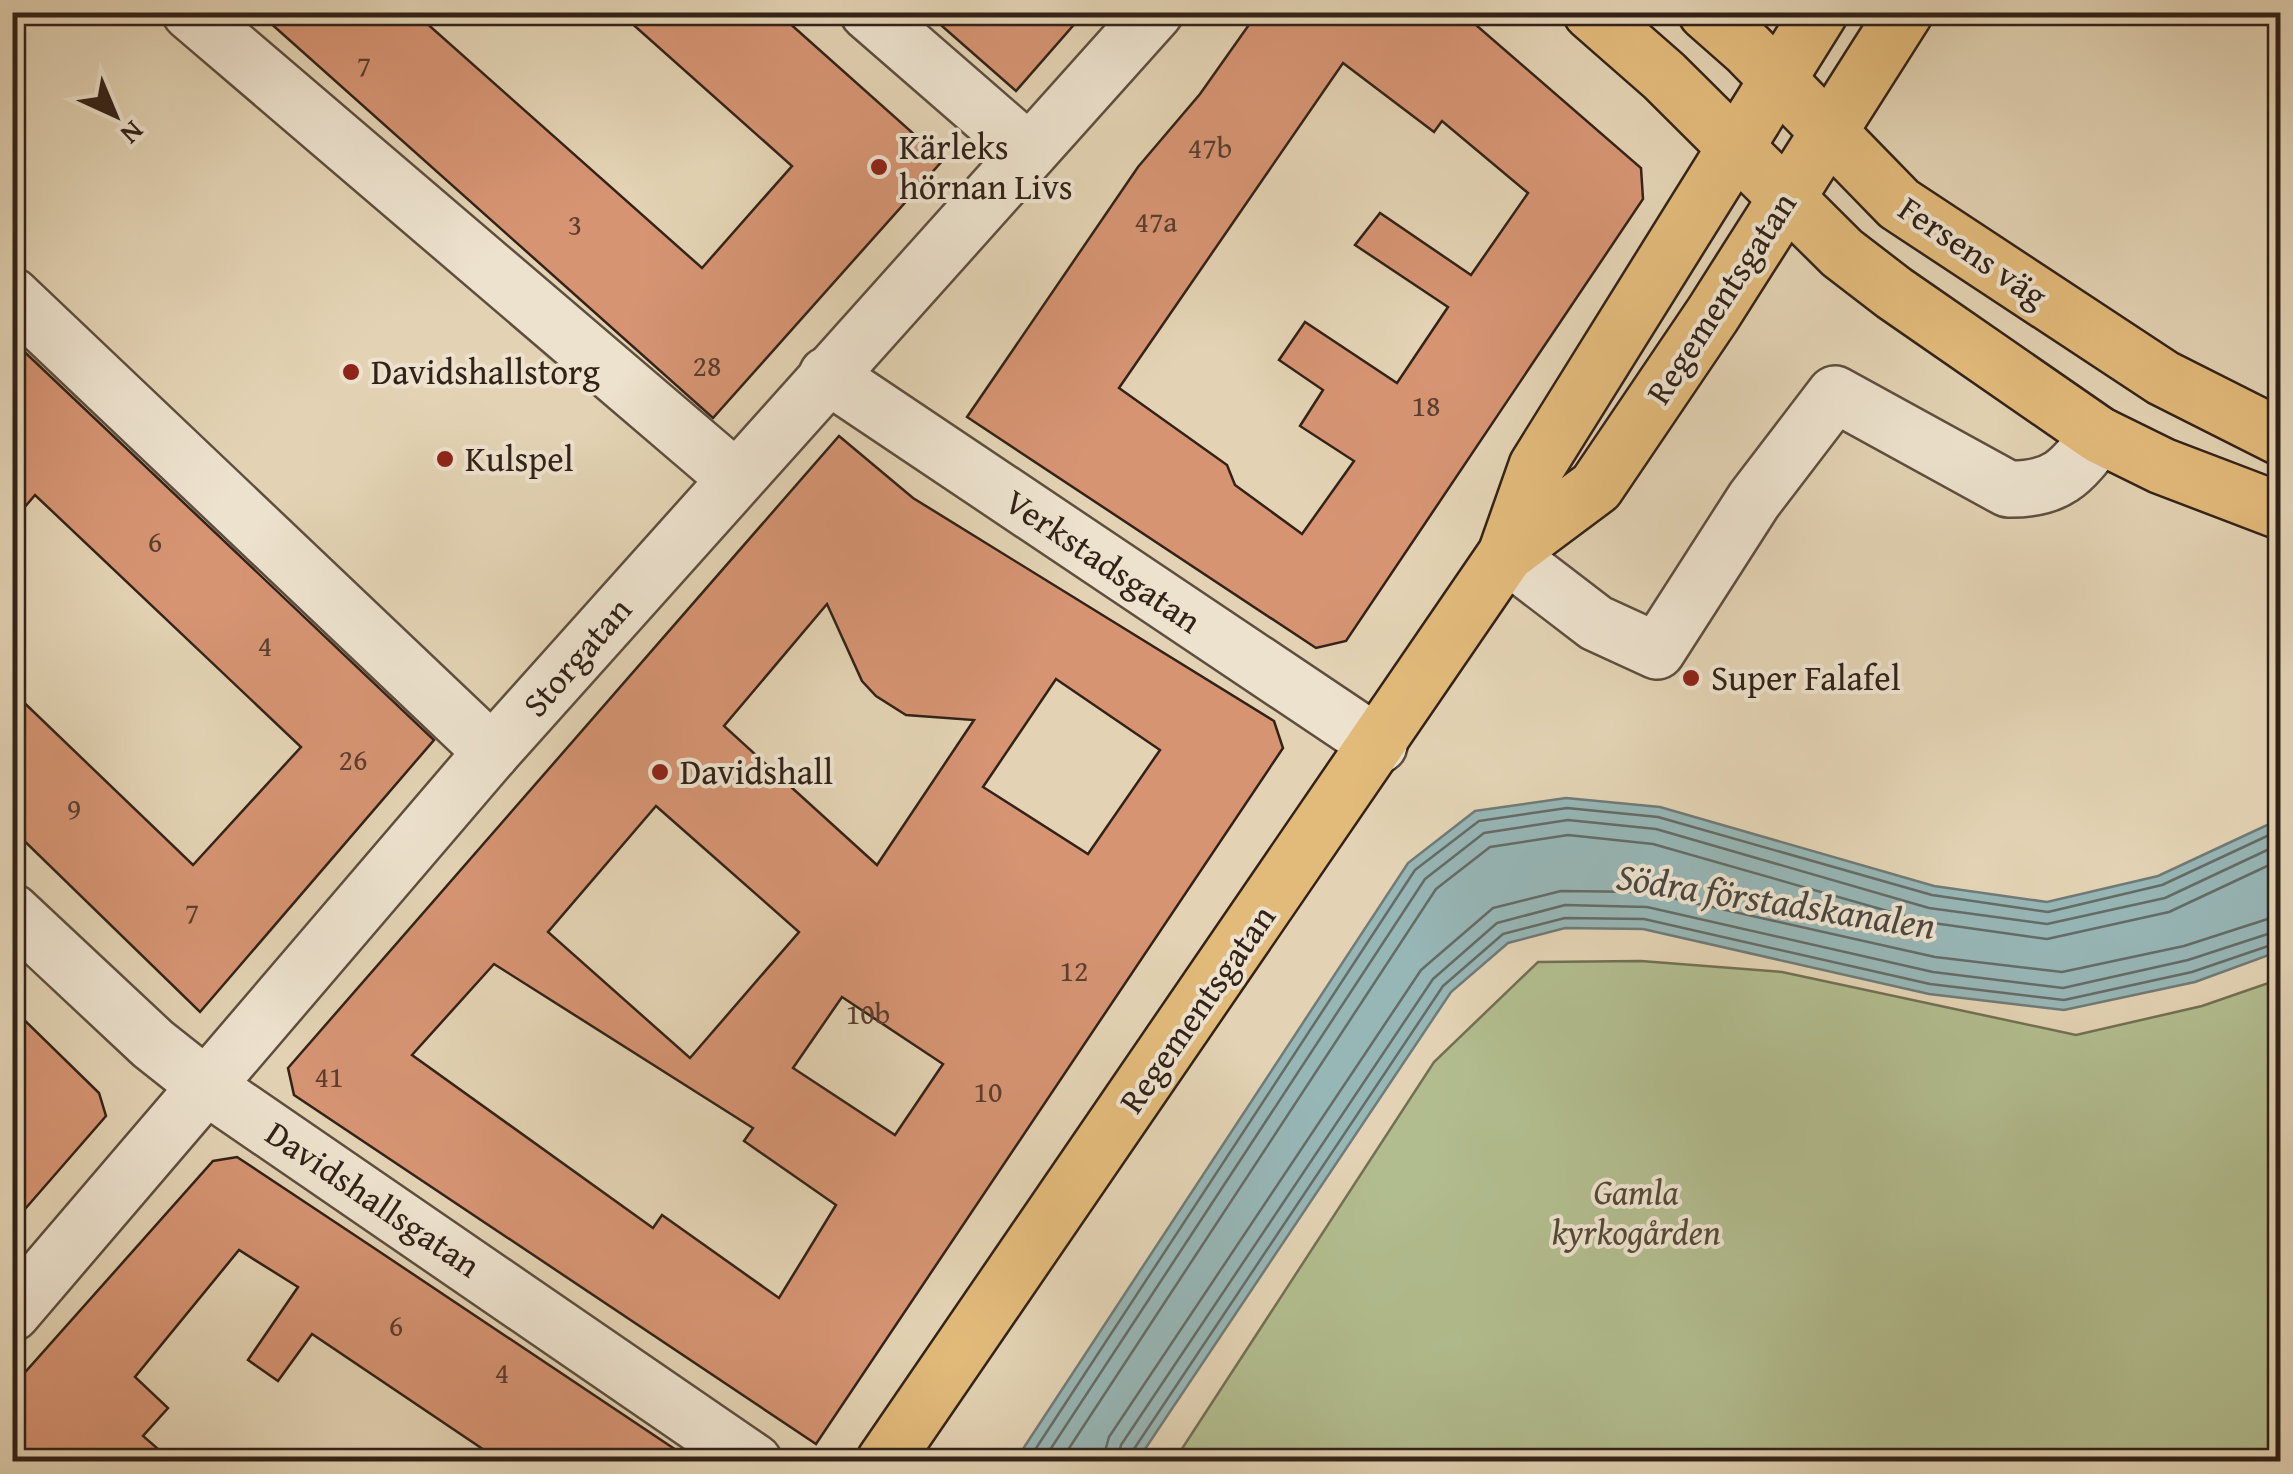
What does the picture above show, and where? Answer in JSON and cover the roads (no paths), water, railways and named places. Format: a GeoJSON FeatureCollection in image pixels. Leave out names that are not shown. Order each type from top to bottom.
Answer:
{"type":"FeatureCollection","features":[{"type":"Feature","properties":{"kind":"main road"},"geometry":{"type":"LineString","coordinates":[[1590,12],[1737,147],[1842,253],[1894,294],[2099,435],[2162,466],[2280,509]]}},
{"type":"Feature","properties":{"kind":"main road","name":"Fersens väg"},"geometry":{"type":"LineString","coordinates":[[1706,12],[1899,204],[2163,378],[2280,437]]}},
{"type":"Feature","properties":{"kind":"main road","name":"Regementsgatan"},"geometry":{"type":"LineString","coordinates":[[884,1462],[1379,745],[1506,554],[1537,466],[1674,252],[1820,12]]}},
{"type":"Feature","properties":{"kind":"main road","name":"Regementsgatan"},"geometry":{"type":"LineString","coordinates":[[1506,554],[1596,487],[1829,134],[1904,12]]}},
{"type":"Feature","properties":{"kind":"street"},"geometry":{"type":"LineString","coordinates":[[190,12],[735,478]]}},
{"type":"Feature","properties":{"kind":"street"},"geometry":{"type":"LineString","coordinates":[[868,12],[1029,152]]}},
{"type":"Feature","properties":{"kind":"street","name":"Storgatan"},"geometry":{"type":"LineString","coordinates":[[12,1313],[492,752],[1155,12]]}},
{"type":"Feature","properties":{"kind":"street"},"geometry":{"type":"LineString","coordinates":[[15,303],[492,752]]}},
{"type":"Feature","properties":{"kind":"street","name":"Verkstadsgatan"},"geometry":{"type":"LineString","coordinates":[[827,376],[1379,745]]}},
{"type":"Feature","properties":{"kind":"street"},"geometry":{"type":"LineString","coordinates":[[1506,554],[1596,623],[1656,651],[1754,500],[1835,394],[2008,488],[2040,489],[2078,464],[2099,435]]}},
{"type":"Feature","properties":{"kind":"street","name":"Davidshallsgatan"},"geometry":{"type":"LineString","coordinates":[[12,912],[153,1044],[191,1103],[754,1462]]}},
{"type":"Feature","properties":{"kind":"water","name":"Södra förstadskanalen"},"geometry":{"type":"Polygon","coordinates":[[[1566,798],[1660,807],[1934,886],[2047,902],[2158,876],[2280,819],[2280,951],[2195,982],[2064,1010],[1929,994],[1643,929],[1565,928],[1508,943],[1451,992],[1137,1461],[1015,1461],[1408,863],[1475,811],[1566,798]]]}},
{"type":"Feature","properties":{"kind":"place","name":"Kärleks hörnan Livs"},"geometry":{"type":"Point","coordinates":[879,167]}},
{"type":"Feature","properties":{"kind":"place","name":"Davidshallstorg"},"geometry":{"type":"Point","coordinates":[351,372]}},
{"type":"Feature","properties":{"kind":"place","name":"Kulspel"},"geometry":{"type":"Point","coordinates":[445,459]}},
{"type":"Feature","properties":{"kind":"place","name":"Super Falafel"},"geometry":{"type":"Point","coordinates":[1691,678]}},
{"type":"Feature","properties":{"kind":"place","name":"Davidshall"},"geometry":{"type":"Point","coordinates":[660,772]}},
{"type":"Feature","properties":{"kind":"park label","name":"Gamla kyrkogården"},"geometry":{"type":"Point","coordinates":[1636,1212]}}]}
